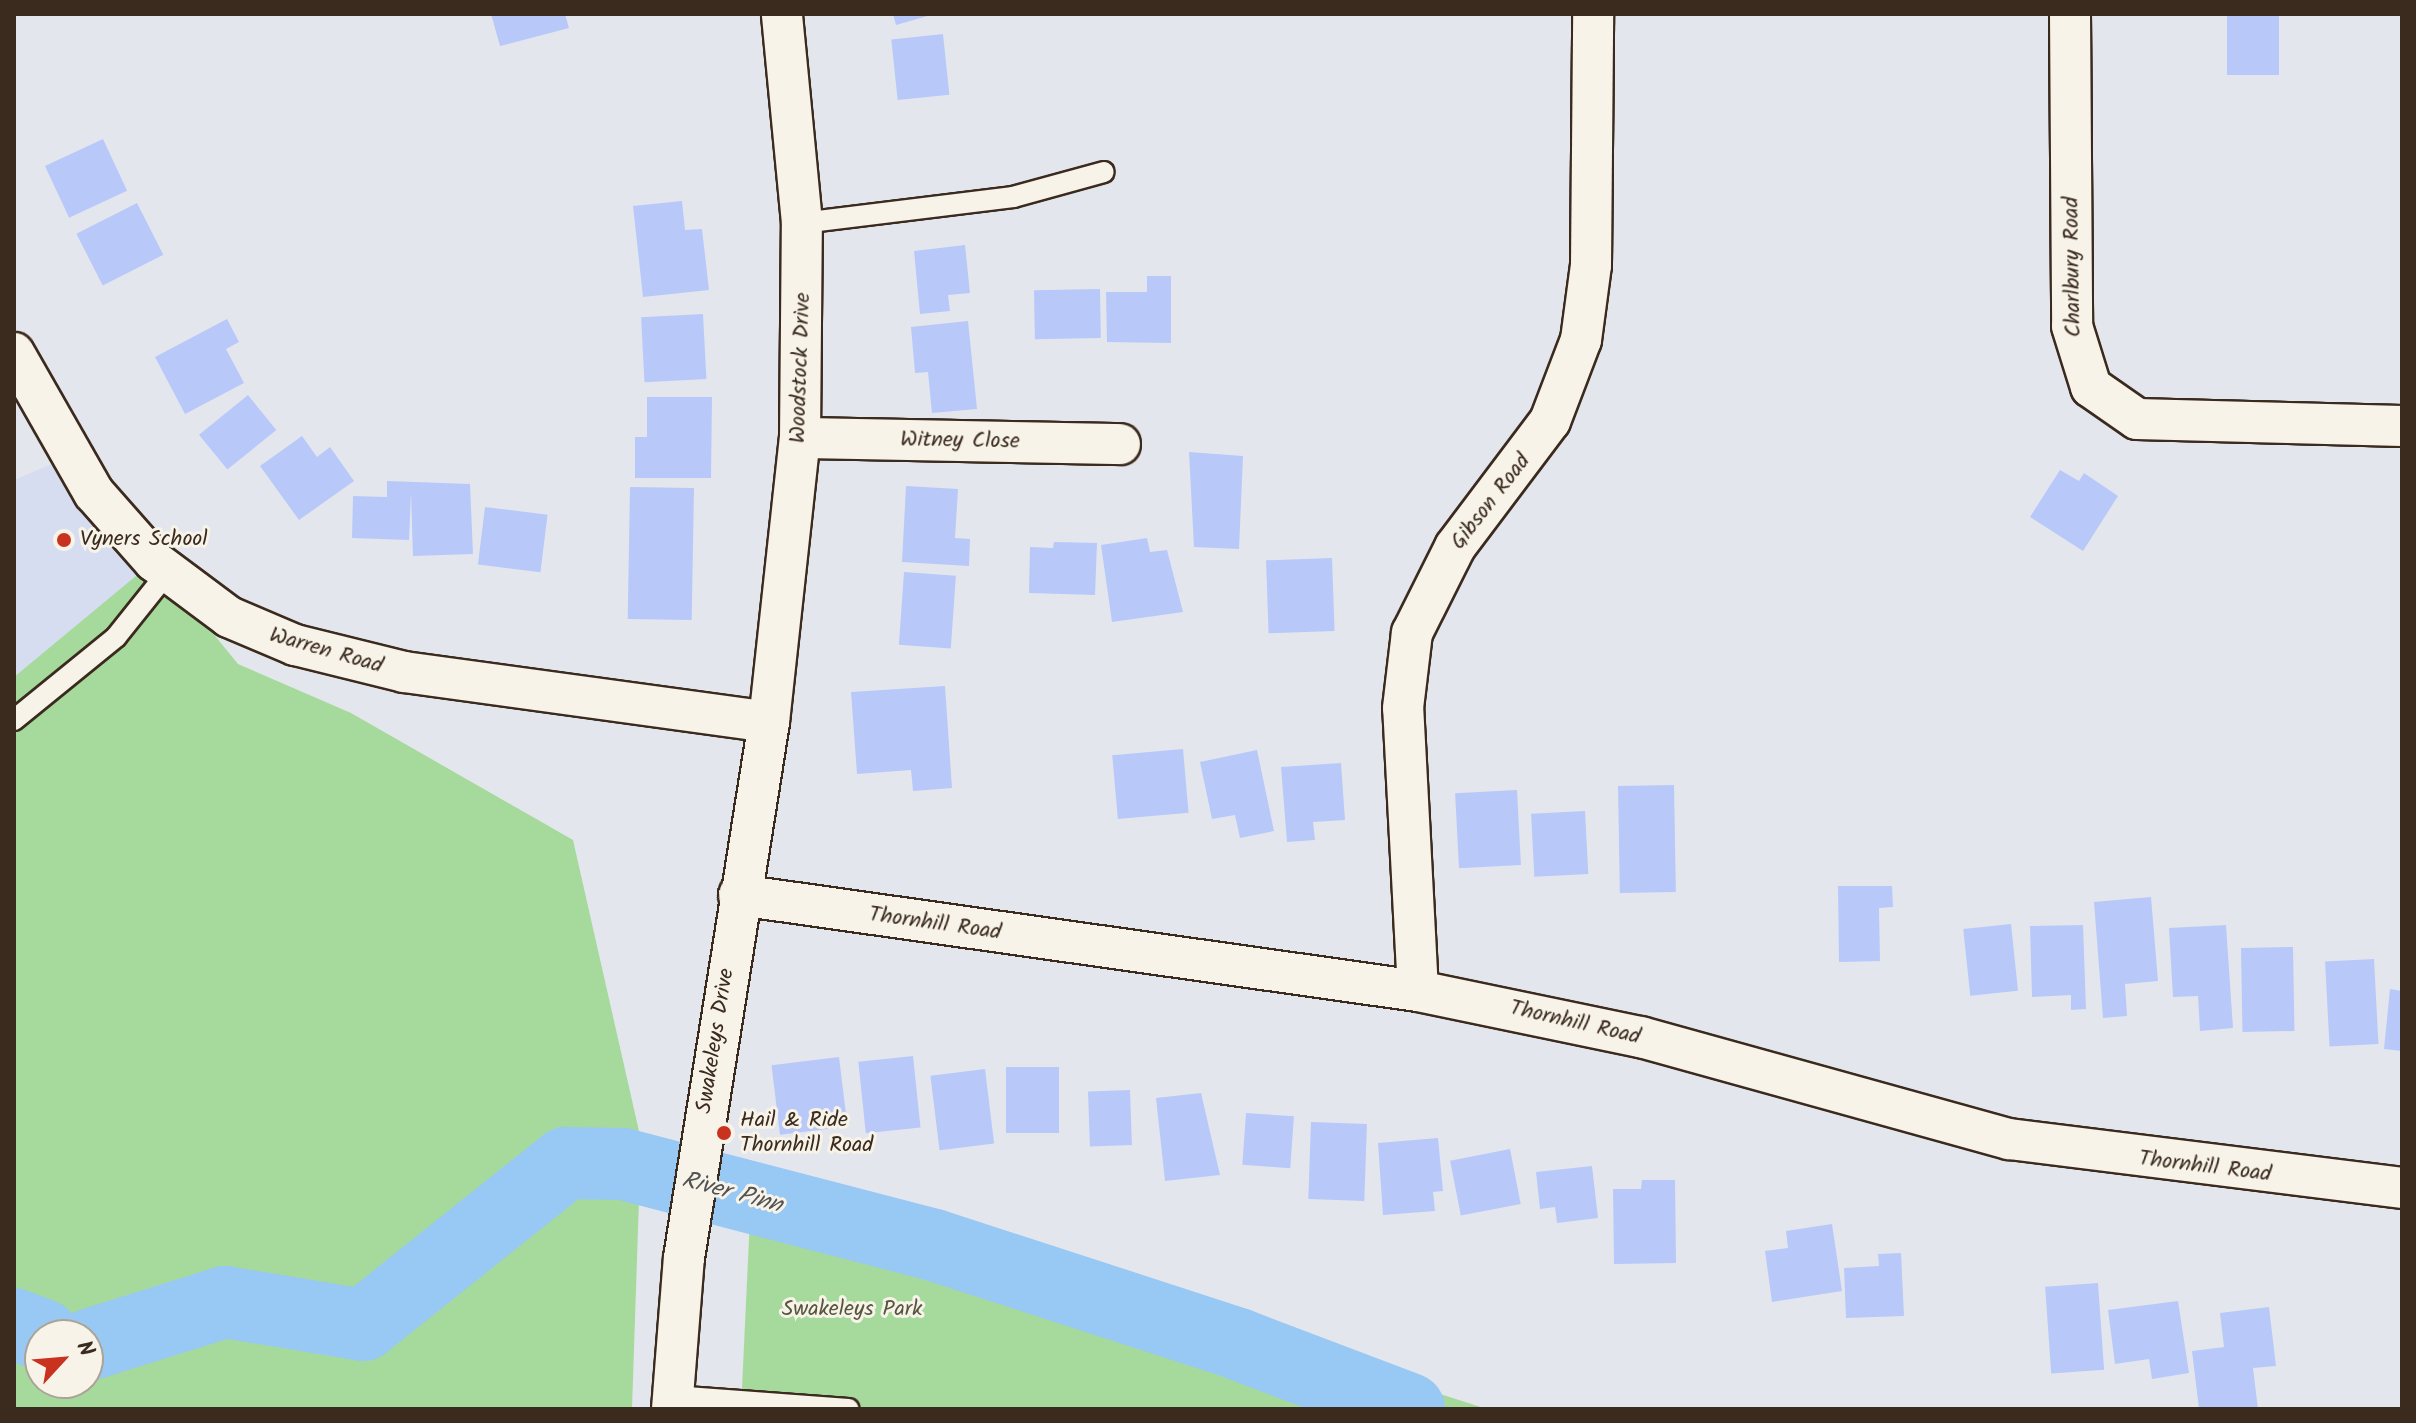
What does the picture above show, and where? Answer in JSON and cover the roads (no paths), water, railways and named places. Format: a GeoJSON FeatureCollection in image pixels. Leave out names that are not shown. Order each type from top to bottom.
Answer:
{"type":"FeatureCollection","features":[{"type":"Feature","properties":{"kind":"street","name":"Woodstock Drive"},"geometry":{"type":"LineString","coordinates":[[769,722],[800,438],[802,223],[782,14]]}},
{"type":"Feature","properties":{"kind":"street","name":"Gibson Road"},"geometry":{"type":"LineString","coordinates":[[1418,991],[1403,708],[1412,633],[1446,560],[1550,421],[1581,340],[1591,265],[1593,14]]}},
{"type":"Feature","properties":{"kind":"street","name":"Charlbury Road"},"geometry":{"type":"LineString","coordinates":[[2070,14],[2072,326],[2082,371],[2102,401],[2161,421],[2402,426]]}},
{"type":"Feature","properties":{"kind":"street","name":"Warren Road"},"geometry":{"type":"LineString","coordinates":[[14,353],[94,493],[167,573],[256,630],[359,663],[769,722]]}},
{"type":"Feature","properties":{"kind":"street","name":"Witney Close"},"geometry":{"type":"LineString","coordinates":[[800,438],[1120,444]]}},
{"type":"Feature","properties":{"kind":"street","name":"Swakeleys Drive"},"geometry":{"type":"LineString","coordinates":[[673,1402],[688,1228],[769,722]]}},
{"type":"Feature","properties":{"kind":"street","name":"Thornhill Road"},"geometry":{"type":"LineString","coordinates":[[739,895],[1418,991],[1641,1037],[2009,1139],[2402,1188]]}},
{"type":"Feature","properties":{"kind":"lane"},"geometry":{"type":"LineString","coordinates":[[802,223],[1013,197],[1104,172]]}},
{"type":"Feature","properties":{"kind":"lane"},"geometry":{"type":"LineString","coordinates":[[14,720],[116,637],[167,573]]}},
{"type":"Feature","properties":{"kind":"lane"},"geometry":{"type":"LineString","coordinates":[[673,1402],[849,1409]]}},
{"type":"Feature","properties":{"kind":"waterway","name":"River Pinn"},"geometry":{"type":"LineString","coordinates":[[104,1340],[225,1302],[363,1325],[566,1163],[623,1164],[934,1245],[1238,1344],[1409,1409]]}},
{"type":"Feature","properties":{"kind":"waterway","name":"River Pinn"},"geometry":{"type":"LineString","coordinates":[[14,1324],[24,1328]]}},
{"type":"Feature","properties":{"kind":"place","name":"Vyners School"},"geometry":{"type":"Point","coordinates":[64,540]}},
{"type":"Feature","properties":{"kind":"place","name":"Hail & Ride Thornhill Road"},"geometry":{"type":"Point","coordinates":[724,1133]}},
{"type":"Feature","properties":{"kind":"park label","name":"Swakeleys Park"},"geometry":{"type":"Point","coordinates":[852,1310]}}]}
